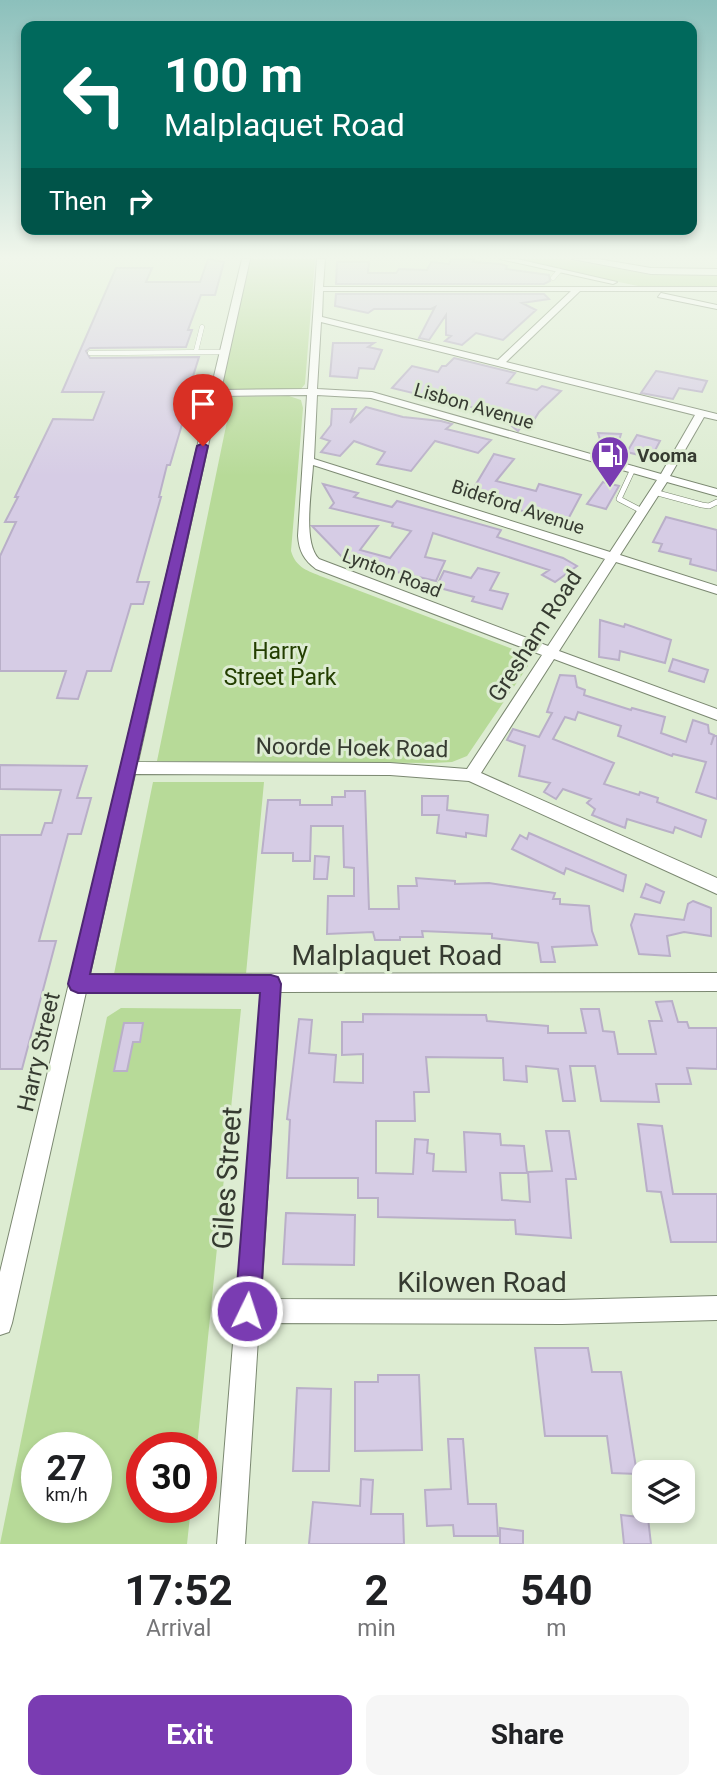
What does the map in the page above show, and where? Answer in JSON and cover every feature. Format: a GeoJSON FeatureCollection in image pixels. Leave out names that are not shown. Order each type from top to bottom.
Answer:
{"type":"FeatureCollection","features":[{"type":"Feature","properties":{"kind":"street","name":"Harry Street"},"geometry":{"type":"LineString","coordinates":[[0,1323],[230,331]]}},
{"type":"Feature","properties":{"kind":"street","name":"Lynton Road"},"geometry":{"type":"LineString","coordinates":[[315,331],[303,542],[312,561],[717,715]]}},
{"type":"Feature","properties":{"kind":"street"},"geometry":{"type":"LineString","coordinates":[[371,331],[717,417]]}},
{"type":"Feature","properties":{"kind":"street"},"geometry":{"type":"LineString","coordinates":[[501,362],[534,331]]}},
{"type":"Feature","properties":{"kind":"street","name":"Lisbon Avenue"},"geometry":{"type":"LineString","coordinates":[[215,393],[311,392],[372,396],[717,493]]}},
{"type":"Feature","properties":{"kind":"street","name":"Gresham Road"},"geometry":{"type":"LineString","coordinates":[[471,775],[664,478],[701,413]]}},
{"type":"Feature","properties":{"kind":"street","name":"Bideford Avenue"},"geometry":{"type":"LineString","coordinates":[[307,460],[717,590]]}},
{"type":"Feature","properties":{"kind":"street","name":"Noorde Hoek Road"},"geometry":{"type":"LineString","coordinates":[[130,768],[390,769],[471,775],[717,886]]}},
{"type":"Feature","properties":{"kind":"street","name":"Malplaquet Road"},"geometry":{"type":"LineString","coordinates":[[78,984],[717,982]]}},
{"type":"Feature","properties":{"kind":"street","name":"Giles Street"},"geometry":{"type":"LineString","coordinates":[[231,1544],[271,984]]}},
{"type":"Feature","properties":{"kind":"street","name":"Kilowen Road"},"geometry":{"type":"LineString","coordinates":[[247,1311],[562,1312],[717,1308]]}},
{"type":"Feature","properties":{"kind":"lane"},"geometry":{"type":"LineString","coordinates":[[196,351],[201,331]]}},
{"type":"Feature","properties":{"kind":"lane"},"geometry":{"type":"LineString","coordinates":[[90,353],[225,352]]}},
{"type":"Feature","properties":{"kind":"lane"},"geometry":{"type":"LineString","coordinates":[[633,469],[619,499],[642,511]]}},
{"type":"Feature","properties":{"kind":"lane"},"geometry":{"type":"LineString","coordinates":[[654,492],[702,505],[709,506],[717,502]]}},
{"type":"Feature","properties":{"kind":"green space"},"geometry":{"type":"Polygon","coordinates":[[[234,331],[309,331],[305,384],[301,389],[228,390],[221,385],[234,331]]]}},
{"type":"Feature","properties":{"kind":"green space","name":"Harry Street Park"},"geometry":{"type":"Polygon","coordinates":[[[289,396],[301,400],[303,408],[291,551],[299,565],[312,573],[518,651],[527,657],[528,666],[467,756],[452,762],[433,763],[157,761],[232,397],[289,396]]]}},
{"type":"Feature","properties":{"kind":"green space"},"geometry":{"type":"Polygon","coordinates":[[[153,782],[264,782],[246,974],[114,974],[153,782]]]}},
{"type":"Feature","properties":{"kind":"green space"},"geometry":{"type":"Polygon","coordinates":[[[121,1008],[241,1009],[199,1432],[126,1432],[126,1523],[189,1523],[187,1544],[0,1544],[21,1441],[21,1523],[112,1523],[112,1432],[23,1432],[107,1017],[121,1008]]]}},
{"type":"Feature","properties":{"kind":"building"},"geometry":{"type":"Polygon","coordinates":[[[89,331],[192,331],[186,347],[90,348],[86,351],[90,358],[199,357],[189,389],[197,389],[193,404],[188,404],[170,465],[167,465],[161,497],[137,582],[149,582],[143,604],[131,604],[111,671],[87,671],[78,699],[57,698],[66,671],[0,671],[0,556],[16,522],[5,522],[53,419],[93,420],[104,392],[62,392],[89,331]]]}},
{"type":"Feature","properties":{"kind":"building"},"geometry":{"type":"Polygon","coordinates":[[[423,331],[435,331],[429,340],[419,338],[423,331]]]}},
{"type":"Feature","properties":{"kind":"building"},"geometry":{"type":"Polygon","coordinates":[[[446,331],[513,331],[503,340],[476,333],[462,345],[445,341],[451,336],[446,335],[446,331]]]}},
{"type":"Feature","properties":{"kind":"building"},"geometry":{"type":"Polygon","coordinates":[[[333,343],[374,343],[368,347],[382,350],[374,369],[359,368],[357,378],[330,376],[333,343]]]}},
{"type":"Feature","properties":{"kind":"building"},"geometry":{"type":"Polygon","coordinates":[[[454,358],[515,373],[507,383],[537,390],[542,386],[561,391],[539,412],[529,428],[522,426],[518,431],[502,418],[504,415],[392,388],[412,366],[438,372],[454,358]]]}},
{"type":"Feature","properties":{"kind":"building"},"geometry":{"type":"Polygon","coordinates":[[[656,371],[707,381],[702,392],[679,388],[673,399],[641,393],[656,371]]]}},
{"type":"Feature","properties":{"kind":"building"},"geometry":{"type":"Polygon","coordinates":[[[366,407],[403,417],[441,421],[452,424],[446,429],[491,440],[478,453],[435,441],[411,471],[377,464],[385,452],[354,441],[340,456],[321,452],[330,441],[321,438],[331,425],[332,409],[356,409],[350,423],[366,407]]]}},
{"type":"Feature","properties":{"kind":"building"},"geometry":{"type":"Polygon","coordinates":[[[598,433],[621,434],[617,447],[602,446],[598,433]]]}},
{"type":"Feature","properties":{"kind":"building"},"geometry":{"type":"Polygon","coordinates":[[[637,435],[660,441],[651,458],[627,452],[637,435]]]}},
{"type":"Feature","properties":{"kind":"building"},"geometry":{"type":"Polygon","coordinates":[[[494,454],[514,459],[496,481],[536,491],[539,484],[581,495],[566,523],[469,496],[494,454]]]}},
{"type":"Feature","properties":{"kind":"building"},"geometry":{"type":"Polygon","coordinates":[[[603,482],[619,486],[606,509],[587,504],[603,482]]]}},
{"type":"Feature","properties":{"kind":"building"},"geometry":{"type":"Polygon","coordinates":[[[323,484],[358,493],[354,497],[392,507],[397,501],[501,530],[497,537],[563,558],[577,566],[555,582],[542,575],[549,570],[433,533],[425,557],[445,561],[436,581],[345,560],[312,526],[378,526],[360,550],[390,558],[411,531],[392,526],[393,523],[330,508],[334,503],[323,484]]]}},
{"type":"Feature","properties":{"kind":"building"},"geometry":{"type":"Polygon","coordinates":[[[666,517],[717,530],[717,571],[690,564],[691,559],[659,551],[662,544],[653,542],[666,517]]]}},
{"type":"Feature","properties":{"kind":"building"},"geometry":{"type":"Polygon","coordinates":[[[478,568],[499,573],[490,590],[508,594],[502,609],[472,601],[474,597],[436,587],[444,571],[471,578],[478,568]]]}},
{"type":"Feature","properties":{"kind":"building"},"geometry":{"type":"Polygon","coordinates":[[[600,620],[624,627],[625,624],[671,640],[665,663],[620,651],[619,660],[599,657],[600,620]]]}},
{"type":"Feature","properties":{"kind":"building"},"geometry":{"type":"Polygon","coordinates":[[[673,659],[708,670],[704,682],[669,671],[673,659]]]}},
{"type":"Feature","properties":{"kind":"building"},"geometry":{"type":"Polygon","coordinates":[[[560,675],[575,676],[577,687],[585,690],[584,695],[631,710],[632,708],[665,717],[661,733],[686,742],[693,720],[708,725],[709,733],[714,735],[711,745],[714,736],[717,736],[717,799],[696,792],[706,762],[673,754],[672,756],[618,736],[621,726],[578,712],[575,720],[565,717],[553,739],[614,763],[604,784],[658,798],[657,802],[706,820],[701,837],[675,827],[673,833],[627,819],[625,828],[592,815],[595,809],[587,803],[591,799],[563,789],[556,799],[544,792],[550,783],[519,776],[525,746],[507,740],[513,729],[539,737],[552,713],[547,712],[560,675]]]}},
{"type":"Feature","properties":{"kind":"building"},"geometry":{"type":"Polygon","coordinates":[[[0,765],[87,766],[77,798],[91,798],[81,834],[68,834],[39,941],[56,941],[22,1069],[0,1069],[0,835],[41,835],[45,823],[52,823],[61,790],[0,789],[0,765]]]}},
{"type":"Feature","properties":{"kind":"building"},"geometry":{"type":"Polygon","coordinates":[[[345,791],[365,791],[369,909],[399,909],[398,886],[417,886],[416,878],[455,881],[455,884],[489,883],[555,893],[553,899],[560,899],[560,904],[589,906],[597,945],[552,947],[555,962],[541,962],[538,943],[492,938],[492,934],[422,931],[423,937],[375,940],[373,932],[327,934],[328,896],[354,896],[354,868],[344,867],[343,826],[311,826],[310,861],[293,861],[293,853],[262,853],[268,800],[300,800],[300,805],[332,805],[332,797],[345,797],[345,791]]]}},
{"type":"Feature","properties":{"kind":"building"},"geometry":{"type":"Polygon","coordinates":[[[422,796],[448,796],[447,810],[488,815],[486,836],[466,833],[466,837],[437,833],[439,815],[422,815],[422,796]]]}},
{"type":"Feature","properties":{"kind":"building"},"geometry":{"type":"Polygon","coordinates":[[[529,833],[626,875],[623,891],[566,868],[564,874],[512,849],[520,835],[527,839],[529,833]]]}},
{"type":"Feature","properties":{"kind":"building"},"geometry":{"type":"Polygon","coordinates":[[[315,856],[329,857],[327,879],[314,879],[315,856]]]}},
{"type":"Feature","properties":{"kind":"building"},"geometry":{"type":"Polygon","coordinates":[[[646,884],[664,892],[660,903],[641,897],[646,884]]]}},
{"type":"Feature","properties":{"kind":"building"},"geometry":{"type":"Polygon","coordinates":[[[693,901],[711,908],[711,936],[684,932],[667,936],[670,956],[639,954],[631,925],[635,914],[684,920],[688,904],[693,901]]]}},
{"type":"Feature","properties":{"kind":"building"},"geometry":{"type":"Polygon","coordinates":[[[672,1001],[678,1022],[687,1022],[689,1028],[717,1028],[717,1069],[687,1068],[691,1084],[656,1084],[659,1102],[601,1101],[595,1066],[570,1066],[575,1101],[563,1101],[558,1069],[526,1066],[527,1082],[504,1080],[503,1058],[426,1057],[429,1092],[414,1092],[415,1121],[376,1121],[376,1173],[413,1174],[415,1139],[428,1140],[427,1153],[434,1154],[433,1171],[466,1172],[464,1132],[500,1134],[501,1145],[524,1146],[527,1173],[500,1173],[502,1200],[530,1202],[528,1172],[552,1171],[546,1131],[569,1131],[576,1179],[566,1179],[571,1238],[516,1234],[515,1220],[378,1217],[378,1198],[358,1198],[358,1178],[287,1178],[290,1120],[287,1119],[299,1019],[312,1020],[309,1053],[336,1055],[334,1082],[363,1083],[363,1054],[342,1055],[342,1022],[363,1022],[363,1014],[486,1015],[487,1021],[548,1026],[548,1033],[586,1033],[581,1009],[599,1009],[603,1031],[614,1032],[618,1054],[656,1054],[649,1021],[662,1021],[656,1002],[672,1001]]]}},
{"type":"Feature","properties":{"kind":"building"},"geometry":{"type":"Polygon","coordinates":[[[124,1023],[143,1023],[140,1042],[133,1042],[127,1071],[114,1071],[124,1023]]]}},
{"type":"Feature","properties":{"kind":"building"},"geometry":{"type":"Polygon","coordinates":[[[638,1124],[662,1126],[673,1194],[717,1194],[717,1242],[671,1242],[661,1192],[647,1191],[638,1124]]]}},
{"type":"Feature","properties":{"kind":"building"},"geometry":{"type":"Polygon","coordinates":[[[286,1213],[355,1215],[354,1265],[283,1264],[286,1213]]]}},
{"type":"Feature","properties":{"kind":"building"},"geometry":{"type":"Polygon","coordinates":[[[535,1348],[588,1348],[592,1372],[621,1372],[635,1460],[632,1460],[632,1474],[612,1473],[607,1436],[545,1436],[535,1348]]]}},
{"type":"Feature","properties":{"kind":"building"},"geometry":{"type":"Polygon","coordinates":[[[378,1375],[419,1375],[422,1450],[355,1451],[355,1382],[378,1382],[378,1375]]]}},
{"type":"Feature","properties":{"kind":"building"},"geometry":{"type":"Polygon","coordinates":[[[297,1388],[331,1389],[329,1471],[293,1471],[297,1388]]]}},
{"type":"Feature","properties":{"kind":"building"},"geometry":{"type":"Polygon","coordinates":[[[448,1439],[463,1439],[468,1504],[496,1504],[498,1536],[454,1536],[453,1525],[427,1526],[425,1490],[451,1489],[448,1439]]]}},
{"type":"Feature","properties":{"kind":"building"},"geometry":{"type":"Polygon","coordinates":[[[361,1479],[373,1480],[371,1514],[403,1514],[404,1544],[309,1544],[313,1502],[360,1506],[361,1479]]]}},
{"type":"Feature","properties":{"kind":"building"},"geometry":{"type":"Polygon","coordinates":[[[621,1515],[632,1516],[632,1523],[649,1523],[651,1544],[624,1544],[621,1515]]]}},
{"type":"Feature","properties":{"kind":"building"},"geometry":{"type":"Polygon","coordinates":[[[500,1528],[523,1531],[523,1544],[500,1544],[500,1528]]]}},
{"type":"Feature","properties":{"kind":"place","name":"Vooma"},"geometry":{"type":"Point","coordinates":[610,489]}},
{"type":"Feature","properties":{"kind":"route"},"geometry":{"type":"LineString","coordinates":[[203,446],[78,984],[271,984],[247,1311]]}}]}
